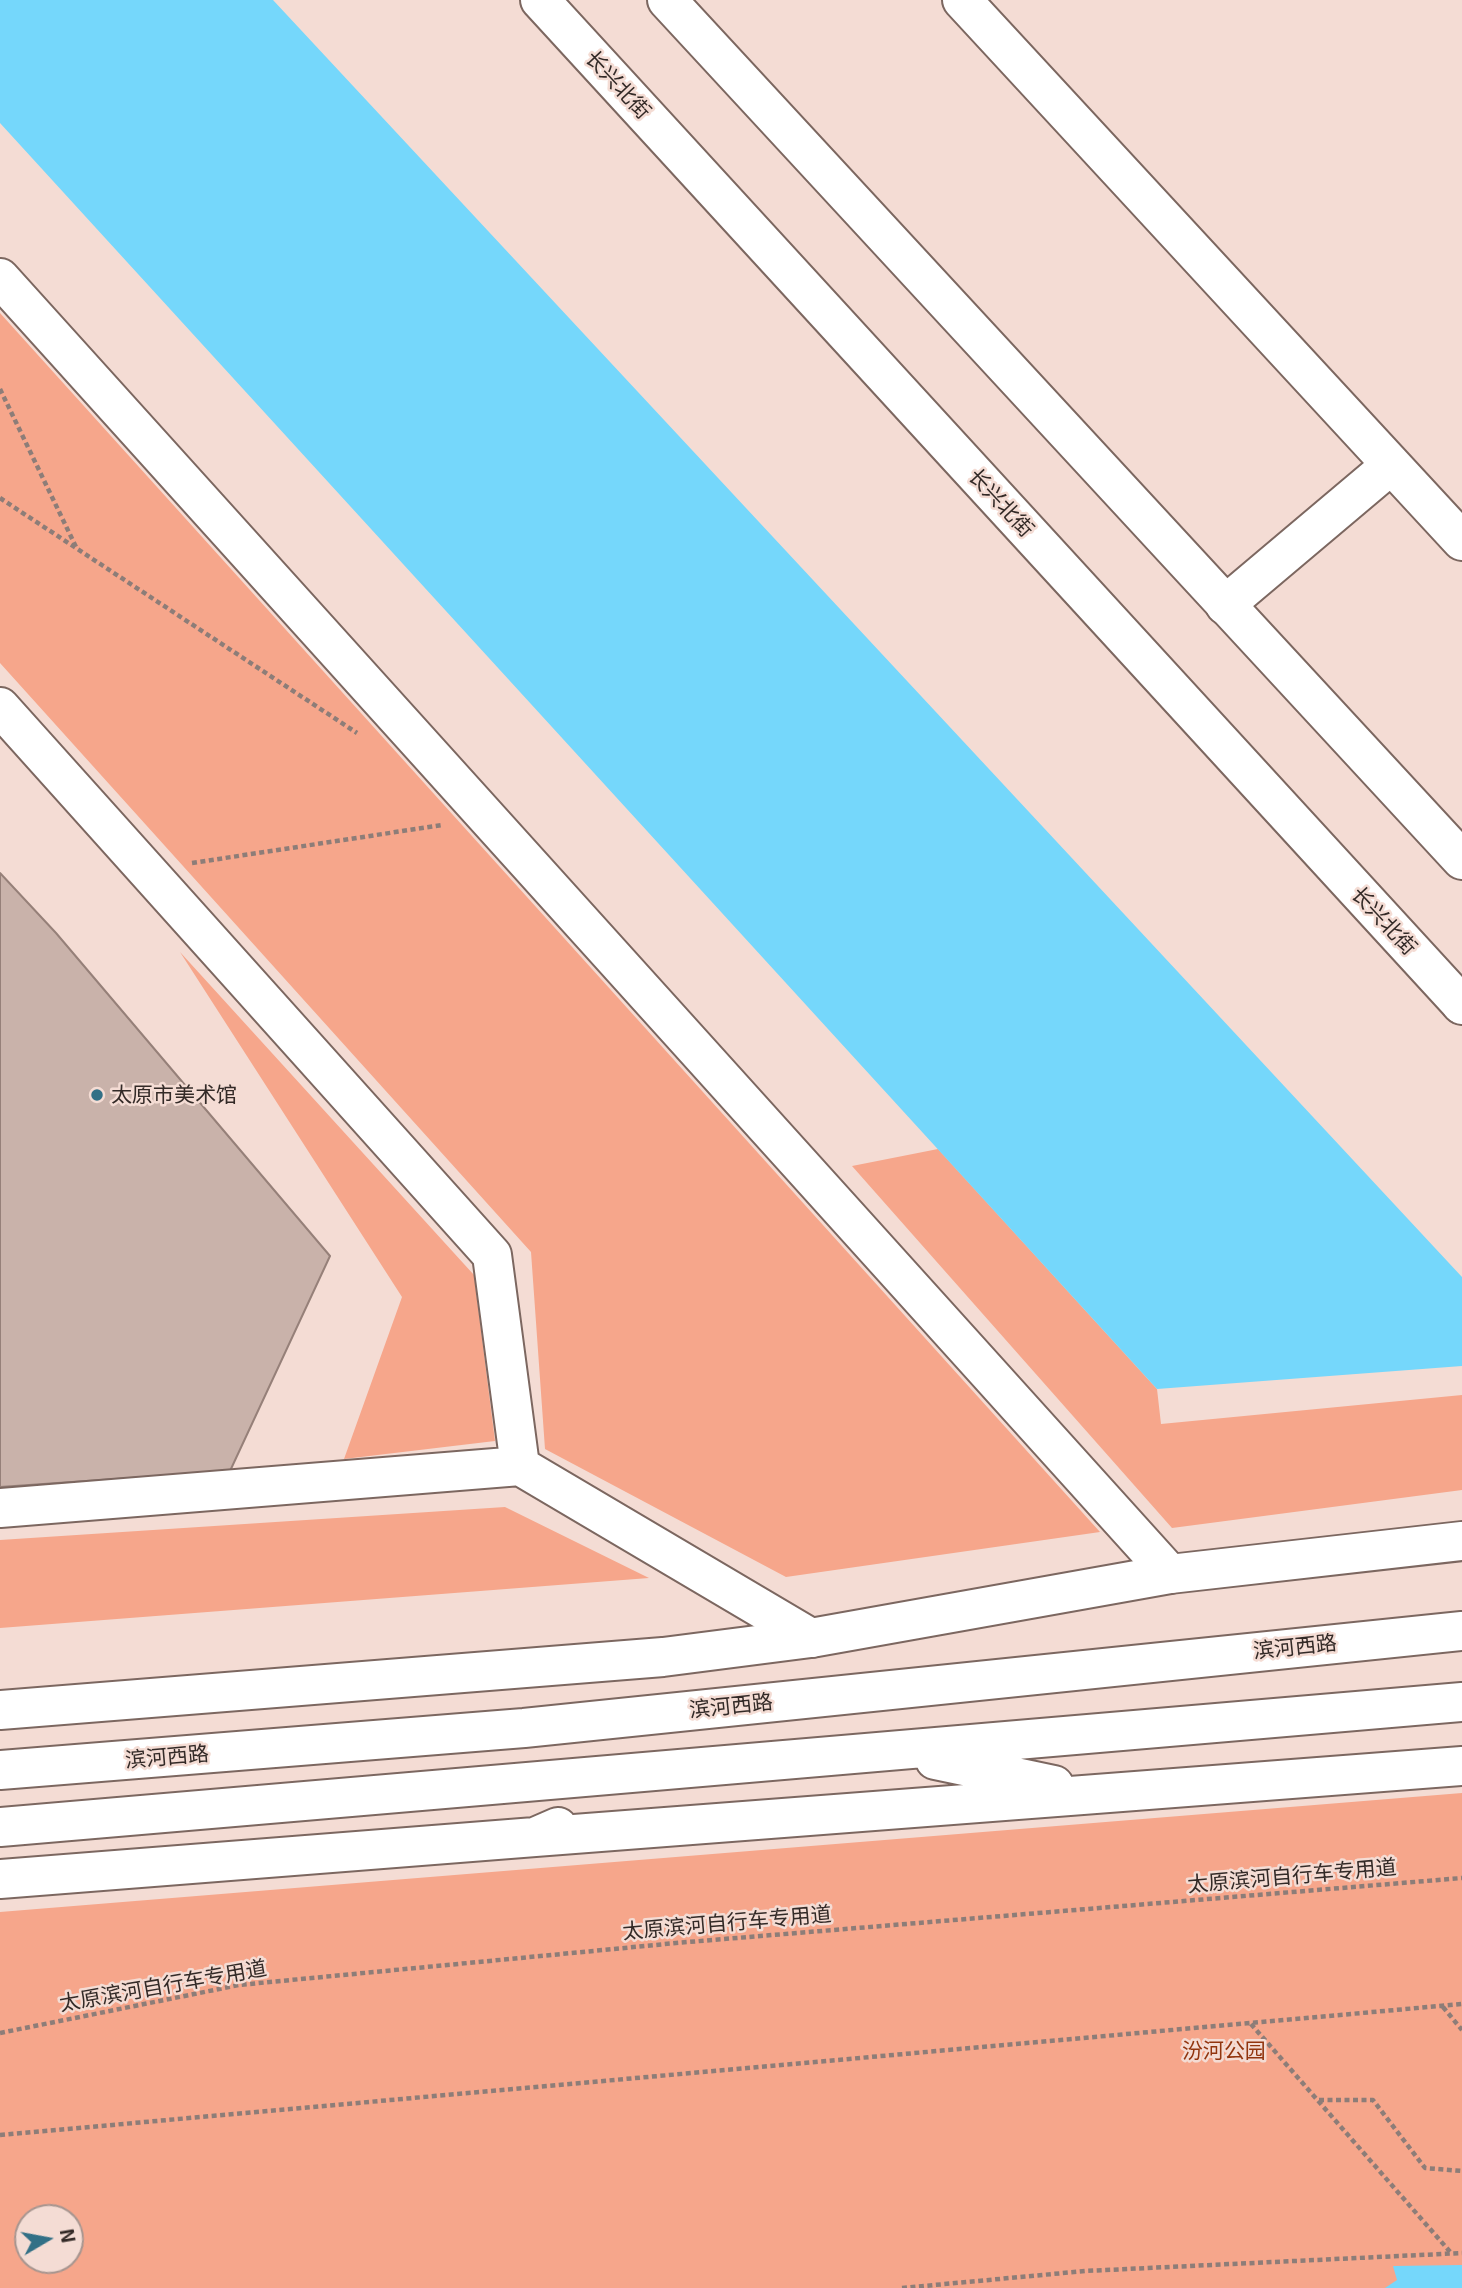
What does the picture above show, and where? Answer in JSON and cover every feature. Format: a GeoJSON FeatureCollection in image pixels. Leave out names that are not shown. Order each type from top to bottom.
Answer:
{"type":"FeatureCollection","features":[{"type":"Feature","properties":{"kind":"main road","name":"长兴北街"},"geometry":{"type":"LineString","coordinates":[[540,0],[1462,1004]]}},
{"type":"Feature","properties":{"kind":"main road"},"geometry":{"type":"LineString","coordinates":[[667,0],[1462,860]]}},
{"type":"Feature","properties":{"kind":"main road"},"geometry":{"type":"LineString","coordinates":[[962,0],[1462,541]]}},
{"type":"Feature","properties":{"kind":"main road"},"geometry":{"type":"LineString","coordinates":[[0,278],[1170,1574]]}},
{"type":"Feature","properties":{"kind":"main road"},"geometry":{"type":"LineString","coordinates":[[1226,605],[1391,465]]}},
{"type":"Feature","properties":{"kind":"main road"},"geometry":{"type":"LineString","coordinates":[[0,707],[492,1255],[520,1466]]}},
{"type":"Feature","properties":{"kind":"main road"},"geometry":{"type":"LineString","coordinates":[[0,1508],[520,1466],[811,1638]]}},
{"type":"Feature","properties":{"kind":"main road"},"geometry":{"type":"LineString","coordinates":[[0,1710],[663,1657],[811,1638],[1170,1574],[1462,1541]]}},
{"type":"Feature","properties":{"kind":"main road"},"geometry":{"type":"LineString","coordinates":[[1306,1645],[1462,1606]]}},
{"type":"Feature","properties":{"kind":"main road","name":"滨河西路"},"geometry":{"type":"LineString","coordinates":[[0,1770],[524,1728],[1306,1645],[1462,1632]]}},
{"type":"Feature","properties":{"kind":"main road"},"geometry":{"type":"LineString","coordinates":[[0,1828],[1462,1702]]}},
{"type":"Feature","properties":{"kind":"main road"},"geometry":{"type":"LineString","coordinates":[[895,1752],[1097,1794]]}},
{"type":"Feature","properties":{"kind":"main road"},"geometry":{"type":"LineString","coordinates":[[0,1879],[1462,1766]]}},
{"type":"Feature","properties":{"kind":"main road"},"geometry":{"type":"LineString","coordinates":[[535,1837],[702,1769]]}},
{"type":"Feature","properties":{"kind":"path"},"geometry":{"type":"LineString","coordinates":[[0,389],[78,549]]}},
{"type":"Feature","properties":{"kind":"path"},"geometry":{"type":"LineString","coordinates":[[0,498],[358,734]]}},
{"type":"Feature","properties":{"kind":"path"},"geometry":{"type":"LineString","coordinates":[[149,870],[486,819]]}},
{"type":"Feature","properties":{"kind":"path","name":"太原滨河自行车专用道"},"geometry":{"type":"LineString","coordinates":[[0,2033],[239,1984],[816,1931],[1462,1878]]}},
{"type":"Feature","properties":{"kind":"path"},"geometry":{"type":"LineString","coordinates":[[0,2136],[1462,2004]]}},
{"type":"Feature","properties":{"kind":"path"},"geometry":{"type":"LineString","coordinates":[[1443,2006],[1462,2030]]}},
{"type":"Feature","properties":{"kind":"path"},"geometry":{"type":"LineString","coordinates":[[1251,2024],[1452,2254]]}},
{"type":"Feature","properties":{"kind":"path"},"geometry":{"type":"LineString","coordinates":[[1318,2101],[1373,2100],[1426,2168],[1462,2171]]}},
{"type":"Feature","properties":{"kind":"path"},"geometry":{"type":"LineString","coordinates":[[902,2288],[1084,2271],[1462,2253]]}},
{"type":"Feature","properties":{"kind":"green space"},"geometry":{"type":"Polygon","coordinates":[[[0,313],[1100,1532],[786,1577],[545,1449],[531,1252],[0,663],[0,313]]]}},
{"type":"Feature","properties":{"kind":"green space"},"geometry":{"type":"Polygon","coordinates":[[[180,952],[474,1275],[495,1441],[344,1459],[402,1297],[180,952]]]}},
{"type":"Feature","properties":{"kind":"green space"},"geometry":{"type":"Polygon","coordinates":[[[938,1149],[1157,1389],[1161,1424],[1462,1395],[1462,1490],[1172,1528],[852,1166],[938,1149]]]}},
{"type":"Feature","properties":{"kind":"green space"},"geometry":{"type":"Polygon","coordinates":[[[505,1507],[649,1578],[0,1628],[0,1540],[505,1507]]]}},
{"type":"Feature","properties":{"kind":"green space","name":"汾河公园"},"geometry":{"type":"Polygon","coordinates":[[[1462,1793],[1462,2288],[0,2288],[0,1912],[1462,1793]]]}},
{"type":"Feature","properties":{"kind":"water"},"geometry":{"type":"Polygon","coordinates":[[[0,0],[273,0],[1462,1277],[1462,1366],[1157,1389],[0,123],[0,0]]]}},
{"type":"Feature","properties":{"kind":"water"},"geometry":{"type":"Polygon","coordinates":[[[1462,2265],[1462,2288],[1385,2288],[1397,2280],[1393,2266],[1462,2265]]]}},
{"type":"Feature","properties":{"kind":"building","name":"太原市美术馆"},"geometry":{"type":"Polygon","coordinates":[[[0,873],[56,933],[330,1256],[230,1471],[0,1487],[0,873]]]}},
{"type":"Feature","properties":{"kind":"place","name":"太原市美术馆"},"geometry":{"type":"Point","coordinates":[97,1095]}}]}
